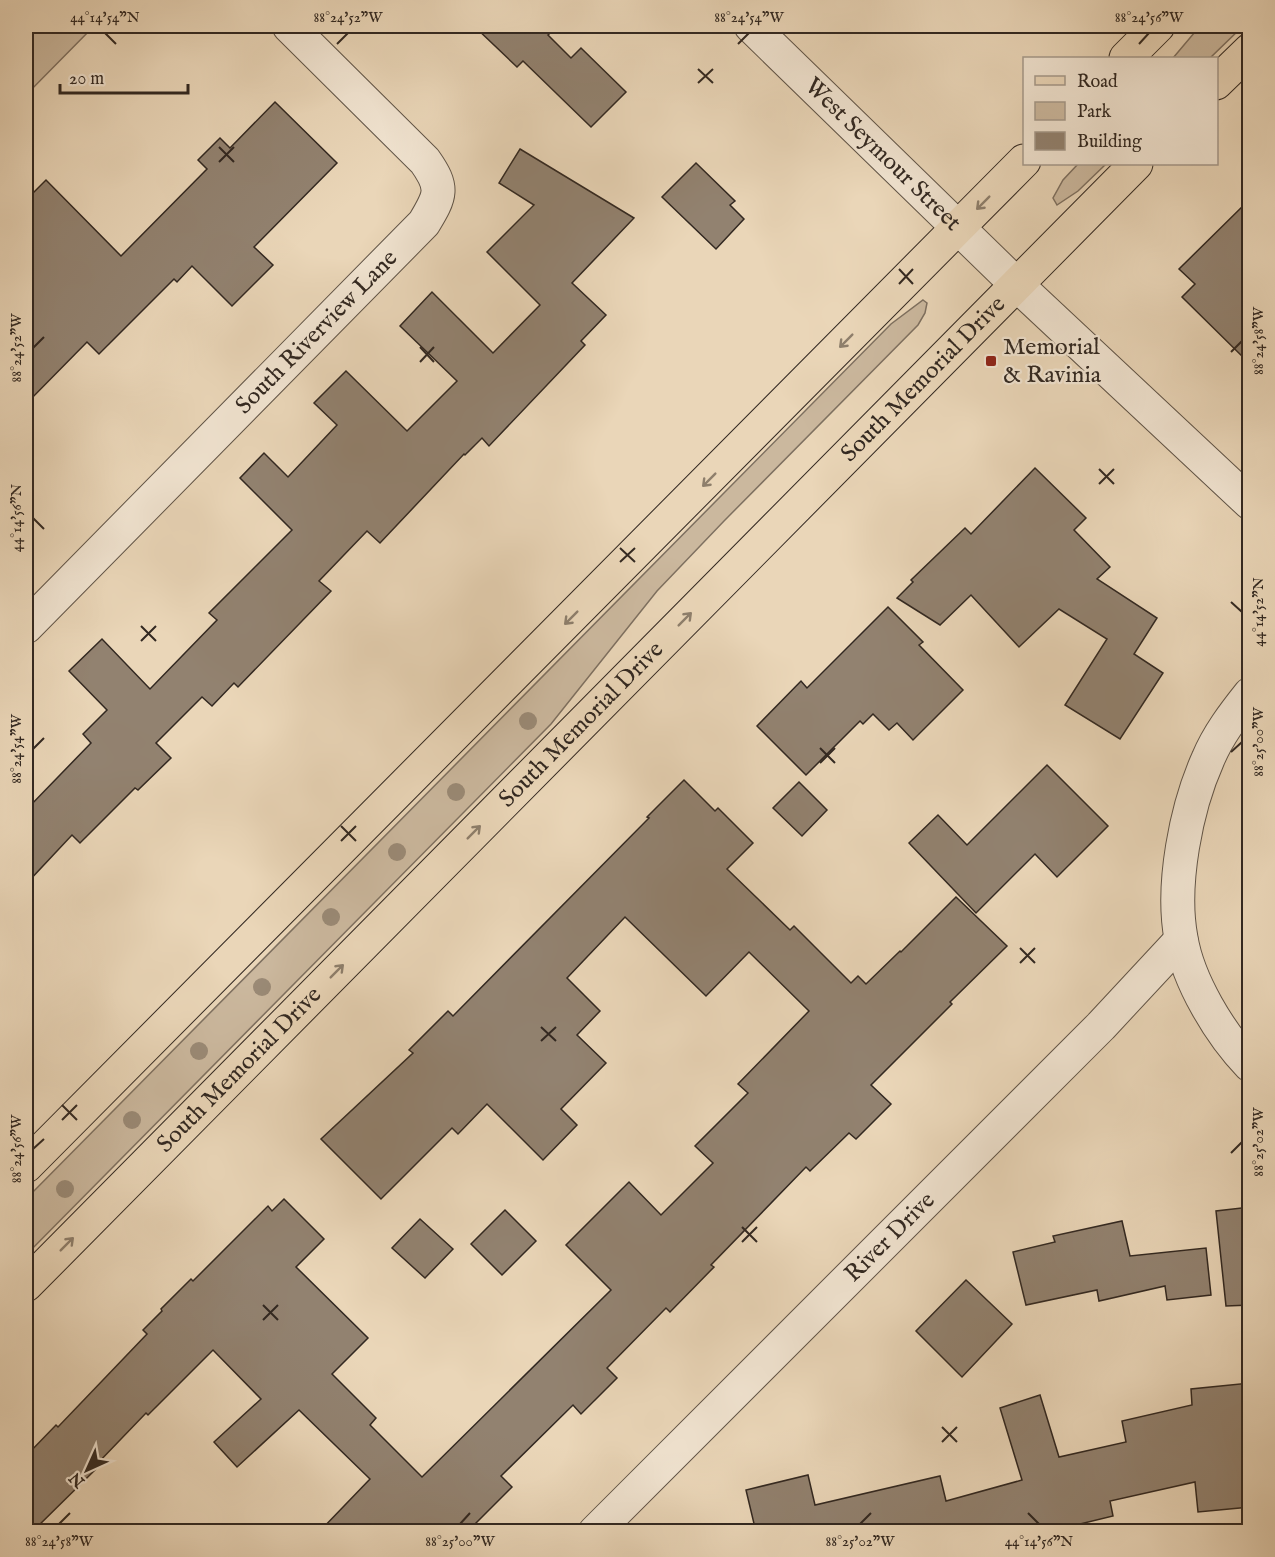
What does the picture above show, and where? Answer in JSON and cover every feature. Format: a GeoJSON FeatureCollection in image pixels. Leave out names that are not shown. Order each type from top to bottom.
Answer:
{"type":"FeatureCollection","features":[{"type":"Feature","properties":{"kind":"main road"},"geometry":{"type":"LineString","coordinates":[[1127,57],[1158,26]]}},
{"type":"Feature","properties":{"kind":"main road"},"geometry":{"type":"LineString","coordinates":[[1218,81],[1250,50]]}},
{"type":"Feature","properties":{"kind":"main road"},"geometry":{"type":"LineString","coordinates":[[26,1166],[1023,162]]}},
{"type":"Feature","properties":{"kind":"main road","name":"South Memorial Drive"},"geometry":{"type":"LineString","coordinates":[[26,1285],[1135,165]]}},
{"type":"Feature","properties":{"kind":"street","name":"South Riverview Lane"},"geometry":{"type":"LineString","coordinates":[[26,627],[424,223],[434,205],[438,193],[436,177],[425,161],[289,26]]}},
{"type":"Feature","properties":{"kind":"street","name":"West Seymour Street"},"geometry":{"type":"LineString","coordinates":[[751,26],[1016,284],[1250,503]]}},
{"type":"Feature","properties":{"kind":"street"},"geometry":{"type":"LineString","coordinates":[[1250,694],[1227,723],[1208,760],[1195,798],[1178,874],[1177,909],[1181,940],[1190,968],[1221,1029],[1250,1065]]}},
{"type":"Feature","properties":{"kind":"street","name":"River Drive"},"geometry":{"type":"LineString","coordinates":[[595,1532],[1101,1026],[1181,940]]}},
{"type":"Feature","properties":{"kind":"green space"},"geometry":{"type":"Polygon","coordinates":[[[26,26],[94,26],[26,95],[26,26]]]}},
{"type":"Feature","properties":{"kind":"green space"},"geometry":{"type":"Polygon","coordinates":[[[1200,26],[1243,26],[1211,57],[1174,57],[1200,26]]]}},
{"type":"Feature","properties":{"kind":"green space"},"geometry":{"type":"Polygon","coordinates":[[[1077,165],[1105,165],[1078,191],[1057,205],[1053,198],[1063,180],[1077,165]]]}},
{"type":"Feature","properties":{"kind":"green space"},"geometry":{"type":"Polygon","coordinates":[[[923,300],[927,303],[925,313],[918,325],[657,591],[551,724],[26,1255],[26,1199],[891,324],[923,300]]]}},
{"type":"Feature","properties":{"kind":"building"},"geometry":{"type":"Polygon","coordinates":[[[474,26],[558,26],[548,35],[571,58],[581,48],[626,92],[591,127],[523,61],[517,67],[474,26]]]}},
{"type":"Feature","properties":{"kind":"building"},"geometry":{"type":"Polygon","coordinates":[[[275,102],[337,163],[254,247],[273,265],[232,306],[192,266],[177,282],[174,279],[99,354],[87,342],[26,404],[26,200],[46,180],[121,256],[207,169],[198,160],[220,138],[230,148],[275,102]]]}},
{"type":"Feature","properties":{"kind":"building"},"geometry":{"type":"Polygon","coordinates":[[[520,149],[634,218],[572,283],[606,315],[581,341],[585,345],[489,446],[482,438],[464,454],[380,543],[367,531],[319,581],[331,591],[238,687],[234,683],[212,706],[202,697],[156,743],[171,758],[138,790],[135,788],[80,843],[72,835],[26,884],[26,810],[91,743],[83,734],[107,710],[69,671],[102,639],[150,689],[217,620],[209,613],[292,530],[240,478],[264,453],[288,477],[337,425],[314,403],[346,371],[407,431],[457,381],[400,326],[432,292],[493,353],[540,305],[487,252],[534,205],[499,183],[520,149]]]}},
{"type":"Feature","properties":{"kind":"building"},"geometry":{"type":"Polygon","coordinates":[[[696,163],[735,201],[730,205],[744,219],[716,249],[662,197],[696,163]]]}},
{"type":"Feature","properties":{"kind":"building"},"geometry":{"type":"Polygon","coordinates":[[[1250,199],[1250,364],[1182,297],[1195,284],[1179,269],[1250,199]]]}},
{"type":"Feature","properties":{"kind":"building"},"geometry":{"type":"Polygon","coordinates":[[[1035,468],[1086,518],[1074,530],[1110,567],[1097,579],[1157,618],[1134,654],[1163,673],[1120,739],[1065,705],[1107,639],[1059,609],[1019,647],[971,595],[940,625],[897,598],[913,582],[911,580],[965,528],[971,534],[1035,468]]]}},
{"type":"Feature","properties":{"kind":"building"},"geometry":{"type":"Polygon","coordinates":[[[888,607],[923,642],[919,645],[963,690],[913,740],[897,723],[889,730],[873,714],[863,724],[860,721],[806,775],[757,726],[801,681],[807,688],[888,607]]]}},
{"type":"Feature","properties":{"kind":"building"},"geometry":{"type":"Polygon","coordinates":[[[1047,765],[1108,826],[1057,877],[1035,854],[976,913],[909,843],[938,815],[967,845],[1047,765]]]}},
{"type":"Feature","properties":{"kind":"building"},"geometry":{"type":"Polygon","coordinates":[[[684,780],[715,811],[718,808],[753,843],[727,869],[790,930],[794,926],[851,983],[858,976],[866,984],[956,897],[1007,946],[871,1085],[891,1104],[856,1139],[849,1133],[810,1171],[806,1167],[711,1265],[714,1267],[670,1312],[666,1308],[607,1368],[617,1378],[581,1414],[573,1405],[501,1476],[512,1487],[467,1532],[319,1532],[370,1479],[299,1410],[237,1467],[214,1442],[261,1399],[213,1350],[148,1415],[146,1413],[96,1465],[98,1467],[32,1532],[26,1532],[26,1456],[56,1425],[58,1427],[147,1334],[143,1330],[191,1279],[193,1281],[268,1206],[272,1211],[284,1199],[324,1239],[296,1267],[368,1338],[332,1374],[376,1418],[370,1425],[422,1477],[611,1290],[566,1245],[629,1182],[661,1215],[713,1163],[695,1146],[748,1093],[738,1084],[809,1011],[749,952],[706,996],[625,917],[567,978],[600,1011],[577,1035],[606,1063],[561,1109],[577,1125],[543,1160],[487,1104],[458,1134],[452,1128],[381,1199],[321,1139],[413,1053],[409,1050],[448,1011],[453,1016],[684,780]]]}},
{"type":"Feature","properties":{"kind":"building"},"geometry":{"type":"Polygon","coordinates":[[[799,782],[827,810],[802,836],[773,808],[799,782]]]}},
{"type":"Feature","properties":{"kind":"building"},"geometry":{"type":"Polygon","coordinates":[[[1250,1207],[1250,1305],[1226,1306],[1216,1211],[1250,1207]]]}},
{"type":"Feature","properties":{"kind":"building"},"geometry":{"type":"Polygon","coordinates":[[[505,1210],[536,1241],[502,1275],[471,1244],[505,1210]]]}},
{"type":"Feature","properties":{"kind":"building"},"geometry":{"type":"Polygon","coordinates":[[[420,1219],[453,1249],[425,1278],[392,1248],[420,1219]]]}},
{"type":"Feature","properties":{"kind":"building"},"geometry":{"type":"Polygon","coordinates":[[[1122,1221],[1130,1256],[1206,1248],[1211,1295],[1167,1300],[1165,1286],[1099,1301],[1097,1290],[1026,1305],[1013,1252],[1055,1242],[1053,1236],[1122,1221]]]}},
{"type":"Feature","properties":{"kind":"building"},"geometry":{"type":"Polygon","coordinates":[[[966,1280],[1012,1324],[962,1377],[916,1331],[966,1280]]]}},
{"type":"Feature","properties":{"kind":"building"},"geometry":{"type":"Polygon","coordinates":[[[1250,1383],[1250,1507],[1198,1512],[1195,1482],[1110,1501],[1113,1516],[1047,1532],[756,1532],[746,1490],[808,1475],[815,1505],[940,1476],[946,1501],[1022,1480],[1000,1408],[1040,1395],[1059,1457],[1126,1442],[1122,1421],[1192,1405],[1191,1389],[1250,1383]]]}},
{"type":"Feature","properties":{"kind":"place","name":"Memorial & Ravinia"},"geometry":{"type":"Point","coordinates":[991,361]}}]}
